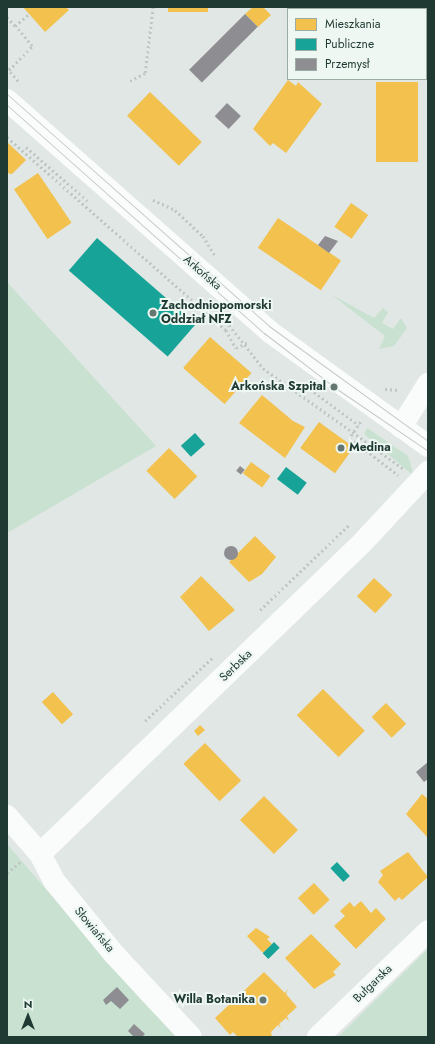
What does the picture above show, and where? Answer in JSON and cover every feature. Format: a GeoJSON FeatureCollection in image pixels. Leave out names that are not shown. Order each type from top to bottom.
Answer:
{"type":"FeatureCollection","features":[{"type":"Feature","properties":{"kind":"street","name":"Arkońska"},"geometry":{"type":"LineString","coordinates":[[7,100],[270,332],[400,428],[428,446]]}},
{"type":"Feature","properties":{"kind":"street"},"geometry":{"type":"LineString","coordinates":[[400,428],[428,384]]}},
{"type":"Feature","properties":{"kind":"street","name":"Serbska"},"geometry":{"type":"LineString","coordinates":[[40,854],[363,542],[418,473]]}},
{"type":"Feature","properties":{"kind":"street","name":"Słowiańska"},"geometry":{"type":"LineString","coordinates":[[7,816],[40,854],[55,882],[114,954],[191,1037]]}},
{"type":"Feature","properties":{"kind":"street","name":"Bułgarska"},"geometry":{"type":"LineString","coordinates":[[318,1037],[428,931]]}},
{"type":"Feature","properties":{"kind":"path"},"geometry":{"type":"LineString","coordinates":[[130,81],[146,73],[153,7]]}},
{"type":"Feature","properties":{"kind":"path"},"geometry":{"type":"LineString","coordinates":[[15,26],[29,14]]}},
{"type":"Feature","properties":{"kind":"path"},"geometry":{"type":"LineString","coordinates":[[7,17],[32,46],[8,69],[24,86]]}},
{"type":"Feature","properties":{"kind":"path"},"geometry":{"type":"LineString","coordinates":[[7,136],[226,330],[236,348],[249,342],[252,346]]}},
{"type":"Feature","properties":{"kind":"path"},"geometry":{"type":"LineString","coordinates":[[17,138],[229,326],[263,368],[418,473]]}},
{"type":"Feature","properties":{"kind":"path"},"geometry":{"type":"LineString","coordinates":[[149,196],[175,210],[203,236],[218,259]]}},
{"type":"Feature","properties":{"kind":"path"},"geometry":{"type":"LineString","coordinates":[[296,378],[359,425]]}},
{"type":"Feature","properties":{"kind":"path"},"geometry":{"type":"LineString","coordinates":[[377,385],[383,389],[405,390]]}},
{"type":"Feature","properties":{"kind":"path"},"geometry":{"type":"LineString","coordinates":[[381,393],[383,389]]}},
{"type":"Feature","properties":{"kind":"green space"},"geometry":{"type":"Polygon","coordinates":[[[7,282],[156,446],[7,533],[7,282]]]}},
{"type":"Feature","properties":{"kind":"green space"},"geometry":{"type":"Polygon","coordinates":[[[332,295],[374,318],[383,308],[388,312],[382,323],[393,329],[401,318],[407,328],[394,346],[379,349],[385,336],[332,295]]]}},
{"type":"Feature","properties":{"kind":"green space"},"geometry":{"type":"Polygon","coordinates":[[[367,428],[408,456],[414,476],[364,434],[367,428]]]}},
{"type":"Feature","properties":{"kind":"green space"},"geometry":{"type":"Polygon","coordinates":[[[7,844],[141,1000],[177,1037],[7,1037],[7,844]]]}},
{"type":"Feature","properties":{"kind":"green space"},"geometry":{"type":"Polygon","coordinates":[[[428,949],[428,1037],[338,1037],[428,949]]]}},
{"type":"Feature","properties":{"kind":"building: Mieszkania"},"geometry":{"type":"Polygon","coordinates":[[[23,7],[66,7],[69,10],[45,32],[23,7]]]}},
{"type":"Feature","properties":{"kind":"building: Mieszkania"},"geometry":{"type":"Polygon","coordinates":[[[168,7],[208,7],[208,12],[168,12],[168,7]]]}},
{"type":"Feature","properties":{"kind":"building: Mieszkania"},"geometry":{"type":"Polygon","coordinates":[[[253,7],[263,7],[271,15],[258,27],[245,14],[253,7]]]}},
{"type":"Feature","properties":{"kind":"building: Mieszkania"},"geometry":{"type":"Polygon","coordinates":[[[288,80],[296,86],[298,82],[322,104],[286,153],[273,143],[270,146],[253,129],[288,80]]]}},
{"type":"Feature","properties":{"kind":"building: Mieszkania"},"geometry":{"type":"Polygon","coordinates":[[[376,82],[418,82],[418,162],[376,162],[376,82]]]}},
{"type":"Feature","properties":{"kind":"building: Mieszkania"},"geometry":{"type":"Polygon","coordinates":[[[150,92],[202,142],[179,166],[127,116],[150,92]]]}},
{"type":"Feature","properties":{"kind":"building: Mieszkania"},"geometry":{"type":"Polygon","coordinates":[[[7,142],[26,160],[12,174],[7,173],[7,142]]]}},
{"type":"Feature","properties":{"kind":"building: Mieszkania"},"geometry":{"type":"Polygon","coordinates":[[[38,173],[72,223],[48,239],[14,189],[38,173]]]}},
{"type":"Feature","properties":{"kind":"building: Mieszkania"},"geometry":{"type":"Polygon","coordinates":[[[351,203],[368,215],[352,239],[334,227],[351,203]]]}},
{"type":"Feature","properties":{"kind":"building: Mieszkania"},"geometry":{"type":"Polygon","coordinates":[[[278,218],[341,260],[321,290],[258,248],[278,218]]]}},
{"type":"Feature","properties":{"kind":"building: Mieszkania"},"geometry":{"type":"Polygon","coordinates":[[[210,337],[252,373],[225,404],[183,368],[210,337]]]}},
{"type":"Feature","properties":{"kind":"building: Mieszkania"},"geometry":{"type":"Polygon","coordinates":[[[262,395],[293,421],[305,427],[285,458],[239,423],[262,395]]]}},
{"type":"Feature","properties":{"kind":"building: Mieszkania"},"geometry":{"type":"Polygon","coordinates":[[[319,422],[354,447],[335,473],[300,448],[319,422]]]}},
{"type":"Feature","properties":{"kind":"building: Mieszkania"},"geometry":{"type":"Polygon","coordinates":[[[169,448],[197,476],[175,499],[146,471],[169,448]]]}},
{"type":"Feature","properties":{"kind":"building: Mieszkania"},"geometry":{"type":"Polygon","coordinates":[[[251,462],[270,476],[262,487],[243,473],[251,462]]]}},
{"type":"Feature","properties":{"kind":"building: Mieszkania"},"geometry":{"type":"Polygon","coordinates":[[[255,536],[276,557],[262,574],[249,582],[229,562],[255,536]]]}},
{"type":"Feature","properties":{"kind":"building: Mieszkania"},"geometry":{"type":"Polygon","coordinates":[[[201,576],[235,610],[209,631],[180,597],[201,576]]]}},
{"type":"Feature","properties":{"kind":"building: Mieszkania"},"geometry":{"type":"Polygon","coordinates":[[[374,578],[392,595],[375,613],[357,596],[374,578]]]}},
{"type":"Feature","properties":{"kind":"building: Mieszkania"},"geometry":{"type":"Polygon","coordinates":[[[323,689],[365,731],[339,757],[297,715],[323,689]]]}},
{"type":"Feature","properties":{"kind":"building: Mieszkania"},"geometry":{"type":"Polygon","coordinates":[[[53,692],[73,714],[62,724],[42,702],[53,692]]]}},
{"type":"Feature","properties":{"kind":"building: Mieszkania"},"geometry":{"type":"Polygon","coordinates":[[[386,703],[406,724],[392,738],[372,717],[386,703]]]}},
{"type":"Feature","properties":{"kind":"building: Mieszkania"},"geometry":{"type":"Polygon","coordinates":[[[200,725],[205,730],[198,736],[194,731],[200,725]]]}},
{"type":"Feature","properties":{"kind":"building: Mieszkania"},"geometry":{"type":"Polygon","coordinates":[[[205,743],[241,780],[220,801],[183,764],[205,743]]]}},
{"type":"Feature","properties":{"kind":"building: Mieszkania"},"geometry":{"type":"Polygon","coordinates":[[[422,794],[428,799],[428,838],[406,814],[422,794]]]}},
{"type":"Feature","properties":{"kind":"building: Mieszkania"},"geometry":{"type":"Polygon","coordinates":[[[264,796],[298,830],[274,854],[240,820],[264,796]]]}},
{"type":"Feature","properties":{"kind":"building: Mieszkania"},"geometry":{"type":"Polygon","coordinates":[[[408,852],[428,877],[402,900],[399,897],[395,901],[378,882],[383,875],[380,871],[408,852]]]}},
{"type":"Feature","properties":{"kind":"building: Mieszkania"},"geometry":{"type":"Polygon","coordinates":[[[314,883],[330,900],[314,915],[298,898],[314,883]]]}},
{"type":"Feature","properties":{"kind":"building: Mieszkania"},"geometry":{"type":"Polygon","coordinates":[[[361,901],[371,913],[376,908],[386,919],[356,949],[334,926],[345,916],[340,911],[350,902],[354,907],[361,901]]]}},
{"type":"Feature","properties":{"kind":"building: Mieszkania"},"geometry":{"type":"Polygon","coordinates":[[[256,928],[270,937],[267,939],[272,944],[263,953],[247,936],[256,928]]]}},
{"type":"Feature","properties":{"kind":"building: Mieszkania"},"geometry":{"type":"Polygon","coordinates":[[[311,934],[341,964],[333,972],[336,975],[314,989],[285,958],[311,934]]]}},
{"type":"Feature","properties":{"kind":"building: Mieszkania","name":"Willa Botanika"},"geometry":{"type":"Polygon","coordinates":[[[264,972],[285,993],[288,989],[286,994],[297,1007],[287,1016],[289,1021],[286,1018],[279,1024],[281,1028],[278,1025],[271,1032],[272,1037],[238,1037],[233,1032],[230,1035],[215,1018],[264,972]]]}},
{"type":"Feature","properties":{"kind":"building: Publiczne"},"geometry":{"type":"Polygon","coordinates":[[[97,238],[196,324],[168,356],[69,270],[97,238]]]}},
{"type":"Feature","properties":{"kind":"building: Publiczne"},"geometry":{"type":"Polygon","coordinates":[[[195,433],[205,444],[191,457],[181,446],[195,433]]]}},
{"type":"Feature","properties":{"kind":"building: Publiczne"},"geometry":{"type":"Polygon","coordinates":[[[286,467],[307,483],[298,495],[277,479],[286,467]]]}},
{"type":"Feature","properties":{"kind":"building: Publiczne"},"geometry":{"type":"Polygon","coordinates":[[[337,862],[350,876],[343,882],[330,868],[337,862]]]}},
{"type":"Feature","properties":{"kind":"building: Publiczne"},"geometry":{"type":"Polygon","coordinates":[[[274,942],[280,948],[268,959],[263,953],[274,942]]]}},
{"type":"Feature","properties":{"kind":"building: Przemysł"},"geometry":{"type":"Polygon","coordinates":[[[245,14],[258,27],[202,83],[189,70],[245,14]]]}},
{"type":"Feature","properties":{"kind":"building: Przemysł"},"geometry":{"type":"Polygon","coordinates":[[[227,103],[241,116],[229,129],[215,116],[227,103]]]}},
{"type":"Feature","properties":{"kind":"building: Przemysł"},"geometry":{"type":"Polygon","coordinates":[[[325,236],[338,241],[329,253],[318,245],[325,236]]]}},
{"type":"Feature","properties":{"kind":"building: Przemysł"},"geometry":{"type":"Polygon","coordinates":[[[240,466],[245,470],[241,474],[236,471],[240,466]]]}},
{"type":"Feature","properties":{"kind":"building: Przemysł"},"geometry":{"type":"Polygon","coordinates":[[[231,546],[236,548],[238,553],[236,558],[231,560],[226,558],[224,553],[226,548],[231,546]]]}},
{"type":"Feature","properties":{"kind":"building: Przemysł"},"geometry":{"type":"Polygon","coordinates":[[[428,762],[428,779],[424,782],[416,772],[428,762]]]}},
{"type":"Feature","properties":{"kind":"building: Przemysł"},"geometry":{"type":"Polygon","coordinates":[[[117,987],[129,1000],[120,1009],[111,1001],[106,1005],[103,1000],[117,987]]]}},
{"type":"Feature","properties":{"kind":"building: Przemysł"},"geometry":{"type":"Polygon","coordinates":[[[134,1024],[145,1034],[142,1037],[134,1037],[128,1031],[134,1024]]]}},
{"type":"Feature","properties":{"kind":"tram line"},"geometry":{"type":"LineString","coordinates":[[7,94],[269,326],[428,441]]}},
{"type":"Feature","properties":{"kind":"tram line"},"geometry":{"type":"LineString","coordinates":[[7,105],[264,333],[334,387],[428,451]]}},
{"type":"Feature","properties":{"kind":"place","name":"Zachodniopomorski Oddział NFZ"},"geometry":{"type":"Point","coordinates":[153,313]}},
{"type":"Feature","properties":{"kind":"place","name":"Arkońska Szpital"},"geometry":{"type":"Point","coordinates":[334,387]}},
{"type":"Feature","properties":{"kind":"place","name":"Medina"},"geometry":{"type":"Point","coordinates":[341,448]}},
{"type":"Feature","properties":{"kind":"place","name":"Willa Botanika"},"geometry":{"type":"Point","coordinates":[263,1000]}}]}
